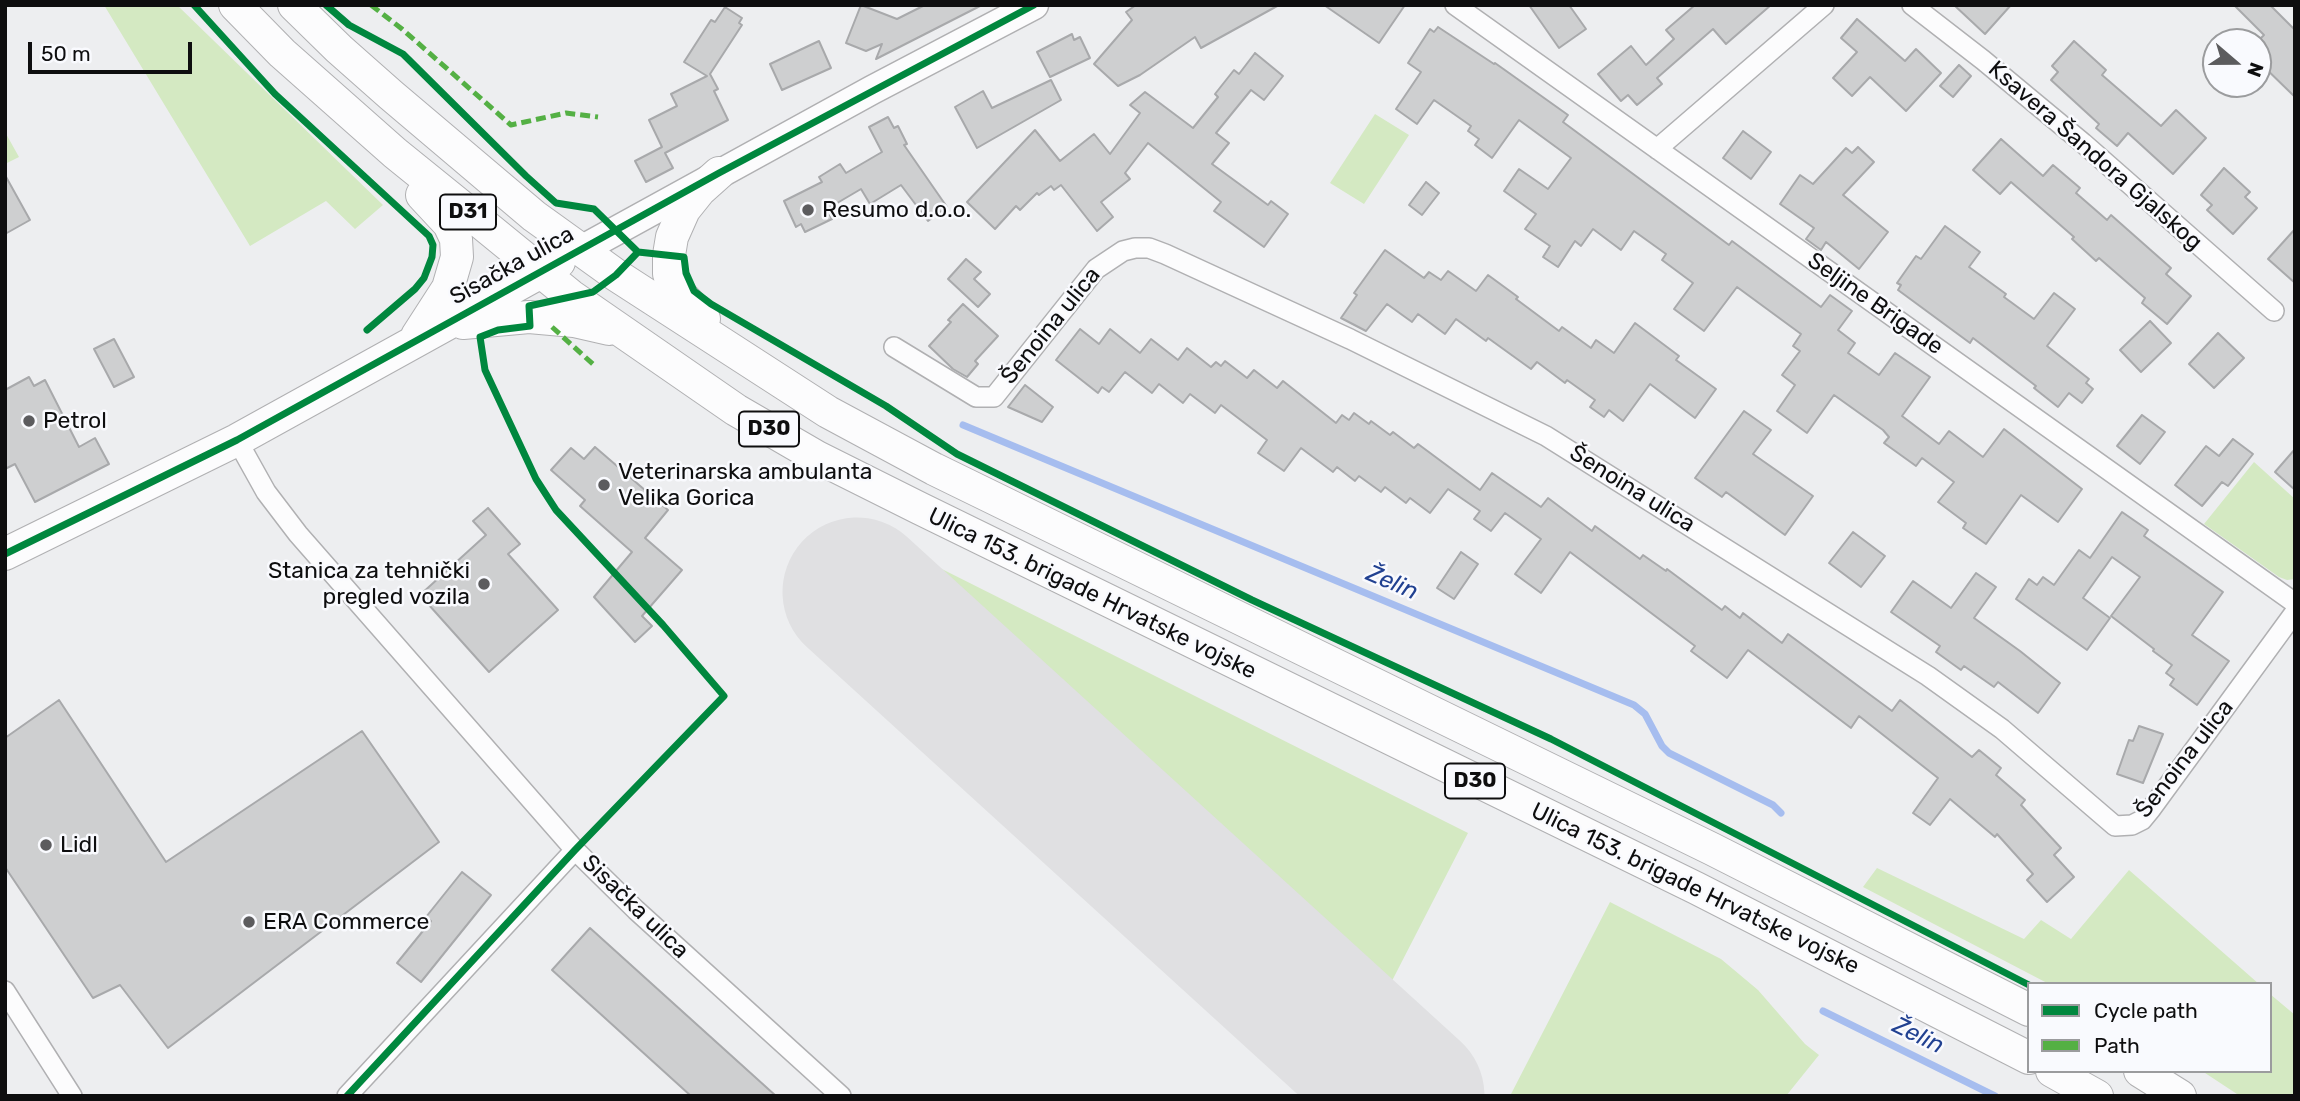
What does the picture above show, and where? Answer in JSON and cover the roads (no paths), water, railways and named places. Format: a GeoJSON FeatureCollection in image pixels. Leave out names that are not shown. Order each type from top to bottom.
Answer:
{"type":"FeatureCollection","features":[{"type":"Feature","properties":{"kind":"main road","name":"Ulica 153. brigade Hrvatske vojske"},"geometry":{"type":"LineString","coordinates":[[234,5],[282,52],[395,153],[571,296],[736,410],[817,457],[1195,645],[1696,888],[2027,1057]]}},
{"type":"Feature","properties":{"kind":"main road","name":"Ulica 153. brigade Hrvatske vojske"},"geometry":{"type":"LineString","coordinates":[[294,5],[391,95],[534,216],[615,275],[828,412],[934,469],[1712,849],[2027,1009]]}},
{"type":"Feature","properties":{"kind":"main road","name":"Sisačka ulica"},"geometry":{"type":"LineString","coordinates":[[5,554],[237,440],[719,173],[1034,5]]}},
{"type":"Feature","properties":{"kind":"main road"},"geometry":{"type":"LineString","coordinates":[[395,153],[416,190],[445,217],[456,239],[456,265],[448,289],[428,323],[410,345]]}},
{"type":"Feature","properties":{"kind":"main road"},"geometry":{"type":"LineString","coordinates":[[719,173],[701,190],[677,223],[669,256],[669,274],[676,290],[701,314],[730,350]]}},
{"type":"Feature","properties":{"kind":"main road"},"geometry":{"type":"LineString","coordinates":[[444,326],[507,317],[529,317],[575,321],[629,334]]}},
{"type":"Feature","properties":{"kind":"main road"},"geometry":{"type":"LineString","coordinates":[[2056,1073],[2096,1096]]}},
{"type":"Feature","properties":{"kind":"main road"},"geometry":{"type":"LineString","coordinates":[[2143,1073],[2180,1096]]}},
{"type":"Feature","properties":{"kind":"street","name":"Seljine Brigade"},"geometry":{"type":"LineString","coordinates":[[1455,5],[2295,603]]}},
{"type":"Feature","properties":{"kind":"street"},"geometry":{"type":"LineString","coordinates":[[1657,149],[1824,5]]}},
{"type":"Feature","properties":{"kind":"street","name":"Ksavera Šandora Gjalskog"},"geometry":{"type":"LineString","coordinates":[[1912,5],[2073,135],[2274,311]]}},
{"type":"Feature","properties":{"kind":"street","name":"Šenoina ulica"},"geometry":{"type":"LineString","coordinates":[[894,347],[976,397],[994,397],[1096,268],[1123,251],[1135,248],[1149,248],[1165,254],[1350,339],[1546,436],[1837,616],[1948,689],[2002,729],[2115,826],[2132,825],[2142,820],[2295,612]]}},
{"type":"Feature","properties":{"kind":"street","name":"Sisačka ulica"},"geometry":{"type":"LineString","coordinates":[[237,440],[266,492],[298,534],[575,849],[636,910],[841,1096]]}},
{"type":"Feature","properties":{"kind":"street"},"geometry":{"type":"LineString","coordinates":[[347,1096],[575,849]]}},
{"type":"Feature","properties":{"kind":"street"},"geometry":{"type":"LineString","coordinates":[[5,991],[72,1096]]}},
{"type":"Feature","properties":{"kind":"waterway","name":"Želin"},"geometry":{"type":"LineString","coordinates":[[963,425],[1634,705],[1645,714],[1662,746],[1669,753],[1773,805],[1781,813]]}},
{"type":"Feature","properties":{"kind":"waterway","name":"Želin"},"geometry":{"type":"LineString","coordinates":[[1823,1011],[1995,1096]]}},
{"type":"Feature","properties":{"kind":"place","name":"Resumo d.o.o."},"geometry":{"type":"Point","coordinates":[808,210]}},
{"type":"Feature","properties":{"kind":"place","name":"Petrol"},"geometry":{"type":"Point","coordinates":[29,421]}},
{"type":"Feature","properties":{"kind":"place","name":"Veterinarska ambulanta Velika Gorica"},"geometry":{"type":"Point","coordinates":[604,485]}},
{"type":"Feature","properties":{"kind":"place","name":"Stanica za tehnički pregled vozila"},"geometry":{"type":"Point","coordinates":[484,584]}},
{"type":"Feature","properties":{"kind":"place","name":"Lidl"},"geometry":{"type":"Point","coordinates":[46,845]}},
{"type":"Feature","properties":{"kind":"place","name":"ERA Commerce"},"geometry":{"type":"Point","coordinates":[249,922]}}]}
